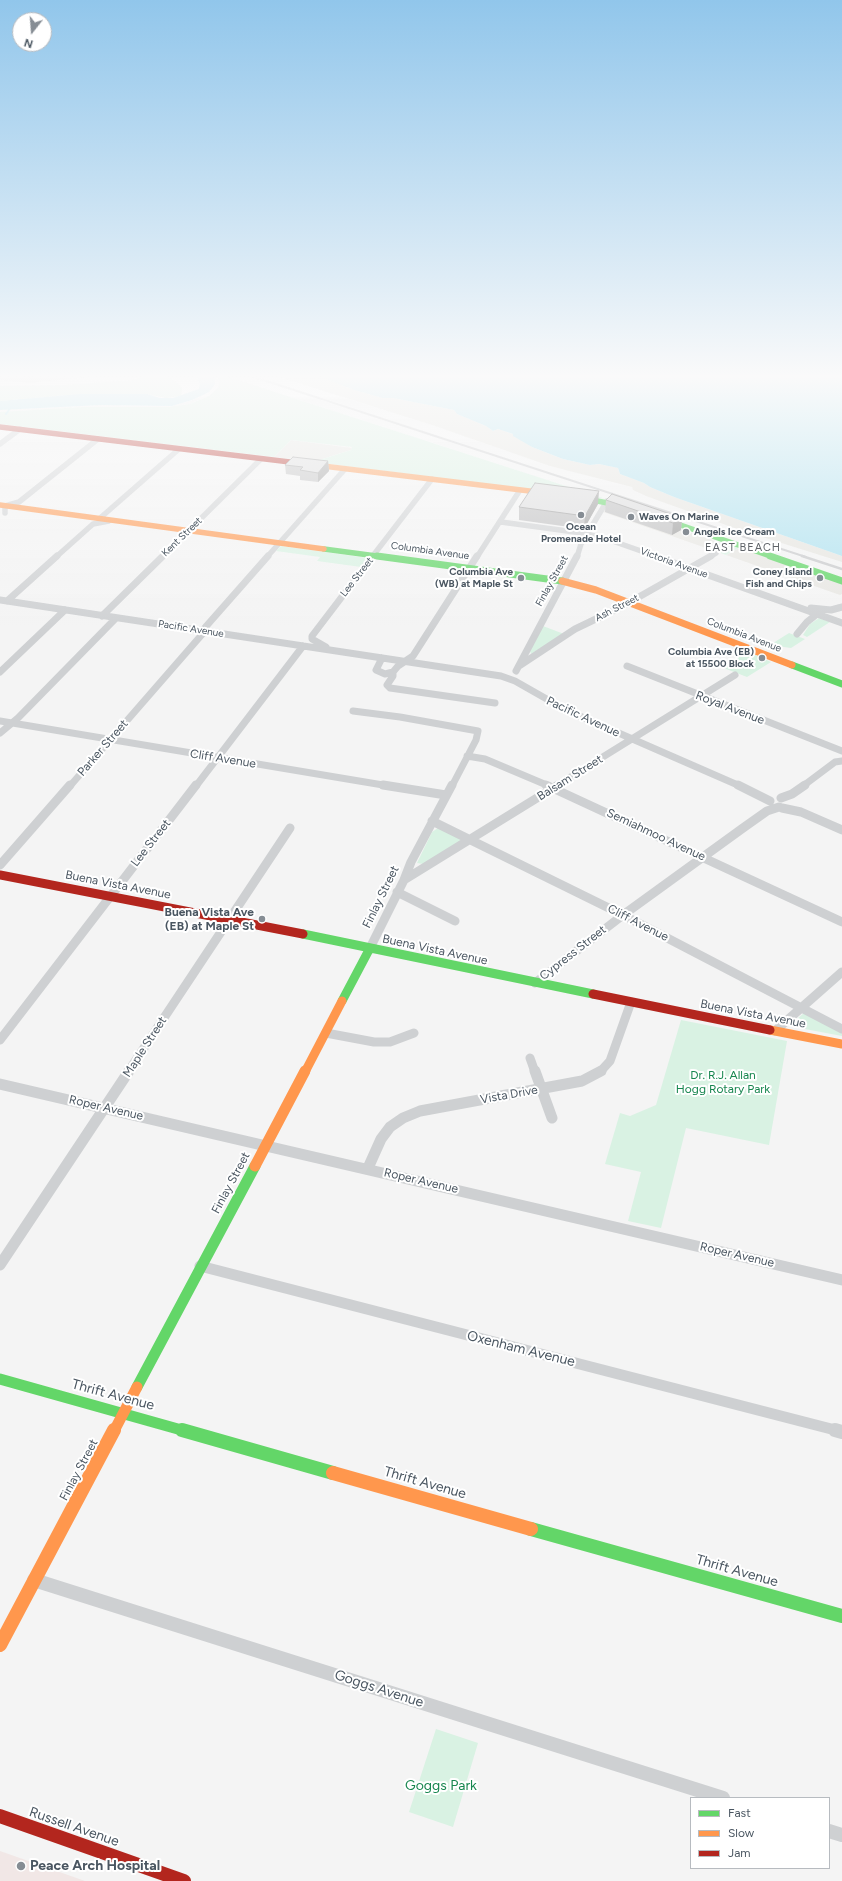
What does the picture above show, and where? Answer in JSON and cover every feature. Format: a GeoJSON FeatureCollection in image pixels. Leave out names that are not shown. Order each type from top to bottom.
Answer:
{"type":"FeatureCollection","features":[{"type":"Feature","properties":{"kind":"street"},"geometry":{"type":"LineString","coordinates":[[20,505],[71,462]]}},
{"type":"Feature","properties":{"kind":"street"},"geometry":{"type":"LineString","coordinates":[[3,601],[94,520],[164,462]]}},
{"type":"Feature","properties":{"kind":"street","name":"Kent Street"},"geometry":{"type":"LineString","coordinates":[[102,616],[258,462]]}},
{"type":"Feature","properties":{"kind":"street"},"geometry":{"type":"LineString","coordinates":[[284,462],[558,495]]}},
{"type":"Feature","properties":{"kind":"street","name":"Parker Street"},"geometry":{"type":"LineString","coordinates":[[0,865],[345,469]]}},
{"type":"Feature","properties":{"kind":"street","name":"Lee Street"},"geometry":{"type":"LineString","coordinates":[[330,650],[312,640],[312,636],[432,479]]}},
{"type":"Feature","properties":{"kind":"street"},"geometry":{"type":"LineString","coordinates":[[495,703],[390,688],[387,685],[393,676],[393,672],[404,661],[413,656],[501,522],[520,490]]}},
{"type":"Feature","properties":{"kind":"street"},"geometry":{"type":"LineString","coordinates":[[574,497],[607,501],[629,508]]}},
{"type":"Feature","properties":{"kind":"street","name":"Finlay Street"},"geometry":{"type":"LineString","coordinates":[[518,668],[588,534],[607,501]]}},
{"type":"Feature","properties":{"kind":"street","name":"Columbia Avenue"},"geometry":{"type":"LineString","coordinates":[[3,510],[20,505],[94,520],[109,520],[280,542],[564,581],[596,590],[629,602],[842,684]]}},
{"type":"Feature","properties":{"kind":"street"},"geometry":{"type":"LineString","coordinates":[[656,517],[842,581]]}},
{"type":"Feature","properties":{"kind":"street","name":"Victoria Avenue"},"geometry":{"type":"LineString","coordinates":[[501,522],[588,534],[623,544],[842,623]]}},
{"type":"Feature","properties":{"kind":"street","name":"Ash Street"},"geometry":{"type":"LineString","coordinates":[[518,668],[575,629],[629,602],[716,553]]}},
{"type":"Feature","properties":{"kind":"street","name":"Pacific Avenue"},"geometry":{"type":"LineString","coordinates":[[3,601],[495,674],[508,678],[566,710],[842,830]]}},
{"type":"Feature","properties":{"kind":"street"},"geometry":{"type":"LineString","coordinates":[[796,607],[831,610],[842,607]]}},
{"type":"Feature","properties":{"kind":"street"},"geometry":{"type":"LineString","coordinates":[[0,672],[65,610]]}},
{"type":"Feature","properties":{"kind":"street"},"geometry":{"type":"LineString","coordinates":[[797,634],[806,622],[817,614]]}},
{"type":"Feature","properties":{"kind":"street"},"geometry":{"type":"LineString","coordinates":[[0,733],[116,618]]}},
{"type":"Feature","properties":{"kind":"street","name":"Lee Street"},"geometry":{"type":"LineString","coordinates":[[0,1040],[303,646]]}},
{"type":"Feature","properties":{"kind":"street"},"geometry":{"type":"LineString","coordinates":[[382,658],[376,670],[383,673],[393,672]]}},
{"type":"Feature","properties":{"kind":"street","name":"Royal Avenue"},"geometry":{"type":"LineString","coordinates":[[627,666],[701,697],[842,751]]}},
{"type":"Feature","properties":{"kind":"street","name":"Balsam Street"},"geometry":{"type":"LineString","coordinates":[[404,880],[555,788],[735,675]]}},
{"type":"Feature","properties":{"kind":"street","name":"Finlay Street"},"geometry":{"type":"LineString","coordinates":[[0,1645],[200,1266],[326,1033],[404,880],[411,862],[476,740],[478,731],[400,717],[353,711]]}},
{"type":"Feature","properties":{"kind":"street","name":"Cliff Avenue"},"geometry":{"type":"LineString","coordinates":[[0,722],[446,795]]}},
{"type":"Feature","properties":{"kind":"street"},"geometry":{"type":"LineString","coordinates":[[833,748],[838,755],[838,762]]}},
{"type":"Feature","properties":{"kind":"street","name":"Semiahmoo Avenue"},"geometry":{"type":"LineString","coordinates":[[467,756],[486,759],[555,788],[842,922]]}},
{"type":"Feature","properties":{"kind":"street","name":"Cypress Street"},"geometry":{"type":"LineString","coordinates":[[535,983],[703,856],[838,762]]}},
{"type":"Feature","properties":{"kind":"street","name":"Cliff Avenue"},"geometry":{"type":"LineString","coordinates":[[432,822],[623,915],[842,1029]]}},
{"type":"Feature","properties":{"kind":"street","name":"Maple Street"},"geometry":{"type":"LineString","coordinates":[[0,1265],[290,828]]}},
{"type":"Feature","properties":{"kind":"street","name":"Buena Vista Avenue"},"geometry":{"type":"LineString","coordinates":[[0,875],[230,919],[535,983],[842,1044]]}},
{"type":"Feature","properties":{"kind":"street"},"geometry":{"type":"LineString","coordinates":[[397,892],[455,921]]}},
{"type":"Feature","properties":{"kind":"street"},"geometry":{"type":"LineString","coordinates":[[775,1030],[842,972]]}},
{"type":"Feature","properties":{"kind":"street","name":"Vista Drive"},"geometry":{"type":"LineString","coordinates":[[368,1168],[381,1139],[390,1127],[403,1118],[420,1111],[542,1090],[582,1081],[598,1074],[610,1061],[631,1002]]}},
{"type":"Feature","properties":{"kind":"street"},"geometry":{"type":"LineString","coordinates":[[326,1033],[374,1042],[390,1042],[414,1033]]}},
{"type":"Feature","properties":{"kind":"street"},"geometry":{"type":"LineString","coordinates":[[530,1058],[552,1118]]}},
{"type":"Feature","properties":{"kind":"street","name":"Roper Avenue"},"geometry":{"type":"LineString","coordinates":[[0,1084],[266,1144],[842,1280]]}},
{"type":"Feature","properties":{"kind":"street","name":"Oxenham Avenue"},"geometry":{"type":"LineString","coordinates":[[200,1266],[842,1432]]}},
{"type":"Feature","properties":{"kind":"street","name":"Thrift Avenue"},"geometry":{"type":"LineString","coordinates":[[0,1378],[842,1616]]}},
{"type":"Feature","properties":{"kind":"street","name":"Goggs Avenue"},"geometry":{"type":"LineString","coordinates":[[34,1580],[720,1797]]}},
{"type":"Feature","properties":{"kind":"street","name":"Russell Avenue"},"geometry":{"type":"LineString","coordinates":[[0,1816],[148,1875],[184,1881]]}},
{"type":"Feature","properties":{"kind":"street"},"geometry":{"type":"LineString","coordinates":[[830,1831],[842,1835]]}},
{"type":"Feature","properties":{"kind":"shaded area"},"geometry":{"type":"Polygon","coordinates":[[[609,505],[721,543],[709,549],[603,512],[609,505]]]}},
{"type":"Feature","properties":{"kind":"shaded area"},"geometry":{"type":"Polygon","coordinates":[[[739,548],[842,583],[842,594],[840,595],[726,555],[739,548]]]}},
{"type":"Feature","properties":{"kind":"shaded area","name":"Peace Arch Hospital"},"geometry":{"type":"Polygon","coordinates":[[[0,1851],[85,1881],[0,1881],[0,1851]]]}},
{"type":"Feature","properties":{"kind":"green space"},"geometry":{"type":"Polygon","coordinates":[[[313,462],[491,462],[606,499],[313,462]]]}},
{"type":"Feature","properties":{"kind":"green space"},"geometry":{"type":"Polygon","coordinates":[[[723,542],[739,548],[726,555],[709,549],[723,542]]]}},
{"type":"Feature","properties":{"kind":"green space"},"geometry":{"type":"Polygon","coordinates":[[[281,546],[368,558],[361,567],[317,561],[320,557],[276,551],[281,546]]]}},
{"type":"Feature","properties":{"kind":"green space"},"geometry":{"type":"Polygon","coordinates":[[[819,618],[830,622],[807,637],[803,635],[810,624],[819,618]]]}},
{"type":"Feature","properties":{"kind":"green space"},"geometry":{"type":"Polygon","coordinates":[[[543,626],[564,634],[531,654],[530,651],[543,626]]]}},
{"type":"Feature","properties":{"kind":"green space"},"geometry":{"type":"Polygon","coordinates":[[[789,633],[805,639],[791,648],[770,645],[789,633]]]}},
{"type":"Feature","properties":{"kind":"green space"},"geometry":{"type":"Polygon","coordinates":[[[747,651],[771,662],[747,677],[721,667],[747,651]]]}},
{"type":"Feature","properties":{"kind":"green space"},"geometry":{"type":"Polygon","coordinates":[[[438,828],[463,840],[423,864],[417,863],[432,832],[438,828]]]}},
{"type":"Feature","properties":{"kind":"green space"},"geometry":{"type":"Polygon","coordinates":[[[804,1013],[842,1033],[842,1036],[789,1026],[804,1013]]]}},
{"type":"Feature","properties":{"kind":"green space","name":"Dr. R.J. Allan Hogg Rotary Park"},"geometry":{"type":"Polygon","coordinates":[[[681,1020],[787,1041],[769,1145],[686,1128],[661,1228],[628,1221],[641,1172],[605,1164],[620,1113],[630,1116],[656,1105],[681,1020]]]}},
{"type":"Feature","properties":{"kind":"green space","name":"Goggs Park"},"geometry":{"type":"Polygon","coordinates":[[[436,1729],[478,1743],[453,1827],[409,1812],[436,1729]]]}},
{"type":"Feature","properties":{"kind":"sand"},"geometry":{"type":"Polygon","coordinates":[[[538,462],[576,462],[590,465],[599,464],[618,468],[620,474],[674,497],[842,556],[842,562],[737,529],[646,496],[633,490],[632,487],[538,462]]]}},
{"type":"Feature","properties":{"kind":"water"},"geometry":{"type":"Polygon","coordinates":[[[576,462],[842,462],[842,556],[674,497],[620,474],[618,468],[599,464],[590,465],[576,462]]]}},
{"type":"Feature","properties":{"kind":"building"},"geometry":{"type":"Polygon","coordinates":[[[288,462],[327,462],[318,473],[300,470],[303,467],[285,465],[288,462]]]}},
{"type":"Feature","properties":{"kind":"building"},"geometry":{"type":"Polygon","coordinates":[[[535,483],[599,491],[585,516],[519,507],[535,483]]]}},
{"type":"Feature","properties":{"kind":"building"},"geometry":{"type":"Polygon","coordinates":[[[612,494],[682,518],[673,523],[606,500],[612,494]]]}},
{"type":"Feature","properties":{"kind":"railway"},"geometry":{"type":"LineString","coordinates":[[514,462],[806,557]]}},
{"type":"Feature","properties":{"kind":"railway"},"geometry":{"type":"LineString","coordinates":[[802,556],[842,569]]}},
{"type":"Feature","properties":{"kind":"traffic: fast"},"geometry":{"type":"LineString","coordinates":[[582,498],[623,506]]}},
{"type":"Feature","properties":{"kind":"traffic: fast"},"geometry":{"type":"LineString","coordinates":[[666,520],[842,581]]}},
{"type":"Feature","properties":{"kind":"traffic: fast"},"geometry":{"type":"LineString","coordinates":[[324,549],[562,581]]}},
{"type":"Feature","properties":{"kind":"traffic: fast"},"geometry":{"type":"LineString","coordinates":[[792,665],[842,684]]}},
{"type":"Feature","properties":{"kind":"traffic: fast"},"geometry":{"type":"LineString","coordinates":[[303,934],[593,994]]}},
{"type":"Feature","properties":{"kind":"traffic: fast"},"geometry":{"type":"LineString","coordinates":[[342,1001],[370,948]]}},
{"type":"Feature","properties":{"kind":"traffic: fast"},"geometry":{"type":"LineString","coordinates":[[137,1387],[255,1166]]}},
{"type":"Feature","properties":{"kind":"traffic: fast"},"geometry":{"type":"LineString","coordinates":[[0,1379],[333,1473]]}},
{"type":"Feature","properties":{"kind":"traffic: fast"},"geometry":{"type":"LineString","coordinates":[[531,1529],[842,1616]]}},
{"type":"Feature","properties":{"kind":"traffic: slow"},"geometry":{"type":"LineString","coordinates":[[323,466],[546,493]]}},
{"type":"Feature","properties":{"kind":"traffic: slow"},"geometry":{"type":"LineString","coordinates":[[0,505],[324,549]]}},
{"type":"Feature","properties":{"kind":"traffic: slow"},"geometry":{"type":"LineString","coordinates":[[562,581],[596,590],[792,665]]}},
{"type":"Feature","properties":{"kind":"traffic: slow"},"geometry":{"type":"LineString","coordinates":[[255,1166],[342,1001]]}},
{"type":"Feature","properties":{"kind":"traffic: slow"},"geometry":{"type":"LineString","coordinates":[[770,1030],[842,1044]]}},
{"type":"Feature","properties":{"kind":"traffic: slow"},"geometry":{"type":"LineString","coordinates":[[0,1645],[137,1387]]}},
{"type":"Feature","properties":{"kind":"traffic: slow"},"geometry":{"type":"LineString","coordinates":[[333,1473],[531,1529]]}},
{"type":"Feature","properties":{"kind":"traffic: jam"},"geometry":{"type":"LineString","coordinates":[[288,462],[323,466]]}},
{"type":"Feature","properties":{"kind":"traffic: jam"},"geometry":{"type":"LineString","coordinates":[[0,875],[303,934]]}},
{"type":"Feature","properties":{"kind":"traffic: jam"},"geometry":{"type":"LineString","coordinates":[[593,994],[770,1030]]}},
{"type":"Feature","properties":{"kind":"traffic: jam"},"geometry":{"type":"LineString","coordinates":[[0,1816],[184,1881]]}},
{"type":"Feature","properties":{"kind":"place","name":"Ocean Promenade Hotel"},"geometry":{"type":"Point","coordinates":[581,515]}},
{"type":"Feature","properties":{"kind":"place","name":"Waves On Marine"},"geometry":{"type":"Point","coordinates":[631,517]}},
{"type":"Feature","properties":{"kind":"place","name":"Angels Ice Cream"},"geometry":{"type":"Point","coordinates":[686,532]}},
{"type":"Feature","properties":{"kind":"place","name":"Columbia Ave (WB) at Maple St"},"geometry":{"type":"Point","coordinates":[521,578]}},
{"type":"Feature","properties":{"kind":"place","name":"Coney Island Fish and Chips"},"geometry":{"type":"Point","coordinates":[820,578]}},
{"type":"Feature","properties":{"kind":"place","name":"Columbia Ave (EB) at 15500 Block"},"geometry":{"type":"Point","coordinates":[762,658]}},
{"type":"Feature","properties":{"kind":"place","name":"Buena Vista Ave (EB) at Maple St"},"geometry":{"type":"Point","coordinates":[262,919]}},
{"type":"Feature","properties":{"kind":"place","name":"Peace Arch Hospital"},"geometry":{"type":"Point","coordinates":[21,1866]}},
{"type":"Feature","properties":{"kind":"district","name":"EAST BEACH"},"geometry":{"type":"Point","coordinates":[743,548]}}]}
